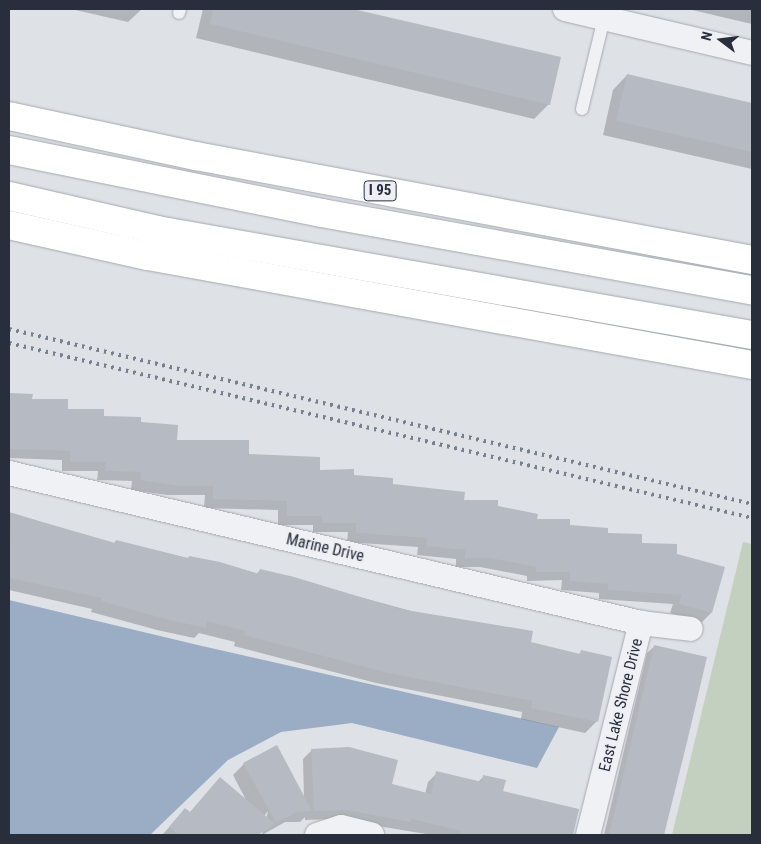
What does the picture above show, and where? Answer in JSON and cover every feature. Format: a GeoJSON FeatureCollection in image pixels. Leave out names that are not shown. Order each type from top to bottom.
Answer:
{"type":"FeatureCollection","features":[{"type":"Feature","properties":{"kind":"highway","name":"I 95"},"geometry":{"type":"LineString","coordinates":[[9,116],[196,156],[752,260]]}},
{"type":"Feature","properties":{"kind":"highway"},"geometry":{"type":"LineString","coordinates":[[9,150],[322,213],[752,290]]}},
{"type":"Feature","properties":{"kind":"highway"},"geometry":{"type":"LineString","coordinates":[[9,196],[157,230],[752,335]]}},
{"type":"Feature","properties":{"kind":"highway"},"geometry":{"type":"LineString","coordinates":[[9,226],[148,256],[752,365]]}},
{"type":"Feature","properties":{"kind":"street"},"geometry":{"type":"LineString","coordinates":[[565,9],[752,53]]}},
{"type":"Feature","properties":{"kind":"street","name":"Marine Drive"},"geometry":{"type":"LineString","coordinates":[[9,472],[642,623]]}},
{"type":"Feature","properties":{"kind":"street","name":"East Lake Shore Drive"},"geometry":{"type":"LineString","coordinates":[[588,835],[642,623],[691,629]]}},
{"type":"Feature","properties":{"kind":"street"},"geometry":{"type":"LineString","coordinates":[[317,835],[341,827],[372,835]]}},
{"type":"Feature","properties":{"kind":"lane"},"geometry":{"type":"LineString","coordinates":[[582,109],[604,18]]}},
{"type":"Feature","properties":{"kind":"green space"},"geometry":{"type":"Polygon","coordinates":[[[743,542],[752,544],[752,835],[672,835],[743,542]]]}},
{"type":"Feature","properties":{"kind":"water"},"geometry":{"type":"Polygon","coordinates":[[[9,600],[559,727],[537,768],[352,723],[281,732],[228,760],[150,835],[9,835],[9,600]]]}},
{"type":"Feature","properties":{"kind":"building"},"geometry":{"type":"Polygon","coordinates":[[[213,9],[353,9],[561,57],[550,105],[210,24],[213,9]]]}},
{"type":"Feature","properties":{"kind":"building"},"geometry":{"type":"Polygon","coordinates":[[[627,74],[752,103],[752,152],[616,121],[627,74]]]}},
{"type":"Feature","properties":{"kind":"building"},"geometry":{"type":"Polygon","coordinates":[[[9,393],[33,394],[32,399],[68,399],[68,409],[104,409],[104,416],[141,417],[141,422],[178,425],[177,440],[249,440],[249,454],[320,457],[320,470],[354,469],[354,475],[393,478],[393,484],[465,492],[464,500],[498,500],[498,506],[538,514],[537,519],[570,519],[570,525],[608,528],[608,533],[642,534],[642,543],[677,544],[677,554],[725,567],[712,613],[679,604],[681,595],[608,590],[608,584],[570,581],[570,572],[536,572],[536,567],[490,558],[465,558],[465,550],[426,546],[427,538],[356,533],[356,523],[322,523],[322,516],[287,516],[287,501],[213,499],[213,486],[178,486],[140,480],[141,472],[106,471],[106,462],[70,462],[70,451],[9,449],[9,393]]]}},
{"type":"Feature","properties":{"kind":"building"},"geometry":{"type":"Polygon","coordinates":[[[11,513],[115,543],[116,540],[188,558],[189,556],[220,562],[259,574],[260,569],[294,577],[400,609],[533,631],[531,642],[580,654],[581,650],[612,657],[598,722],[531,708],[532,701],[388,673],[244,635],[245,631],[207,621],[206,628],[169,620],[101,601],[102,598],[9,578],[11,513]]]}},
{"type":"Feature","properties":{"kind":"building"},"geometry":{"type":"Polygon","coordinates":[[[654,645],[707,657],[687,742],[664,835],[609,835],[654,645]]]}},
{"type":"Feature","properties":{"kind":"building"},"geometry":{"type":"Polygon","coordinates":[[[277,745],[312,811],[297,812],[276,823],[243,763],[277,745]]]}},
{"type":"Feature","properties":{"kind":"building"},"geometry":{"type":"Polygon","coordinates":[[[349,747],[398,760],[392,784],[431,794],[436,771],[482,782],[483,775],[506,780],[503,791],[579,809],[573,835],[460,835],[461,831],[412,819],[411,822],[346,810],[314,811],[311,749],[349,747]]]}},
{"type":"Feature","properties":{"kind":"building"},"geometry":{"type":"Polygon","coordinates":[[[220,777],[275,824],[258,835],[179,835],[169,827],[185,808],[190,812],[220,777]]]}},
{"type":"Feature","properties":{"kind":"railway"},"geometry":{"type":"LineString","coordinates":[[9,329],[752,504]]}},
{"type":"Feature","properties":{"kind":"railway"},"geometry":{"type":"LineString","coordinates":[[9,343],[752,518]]}}]}
